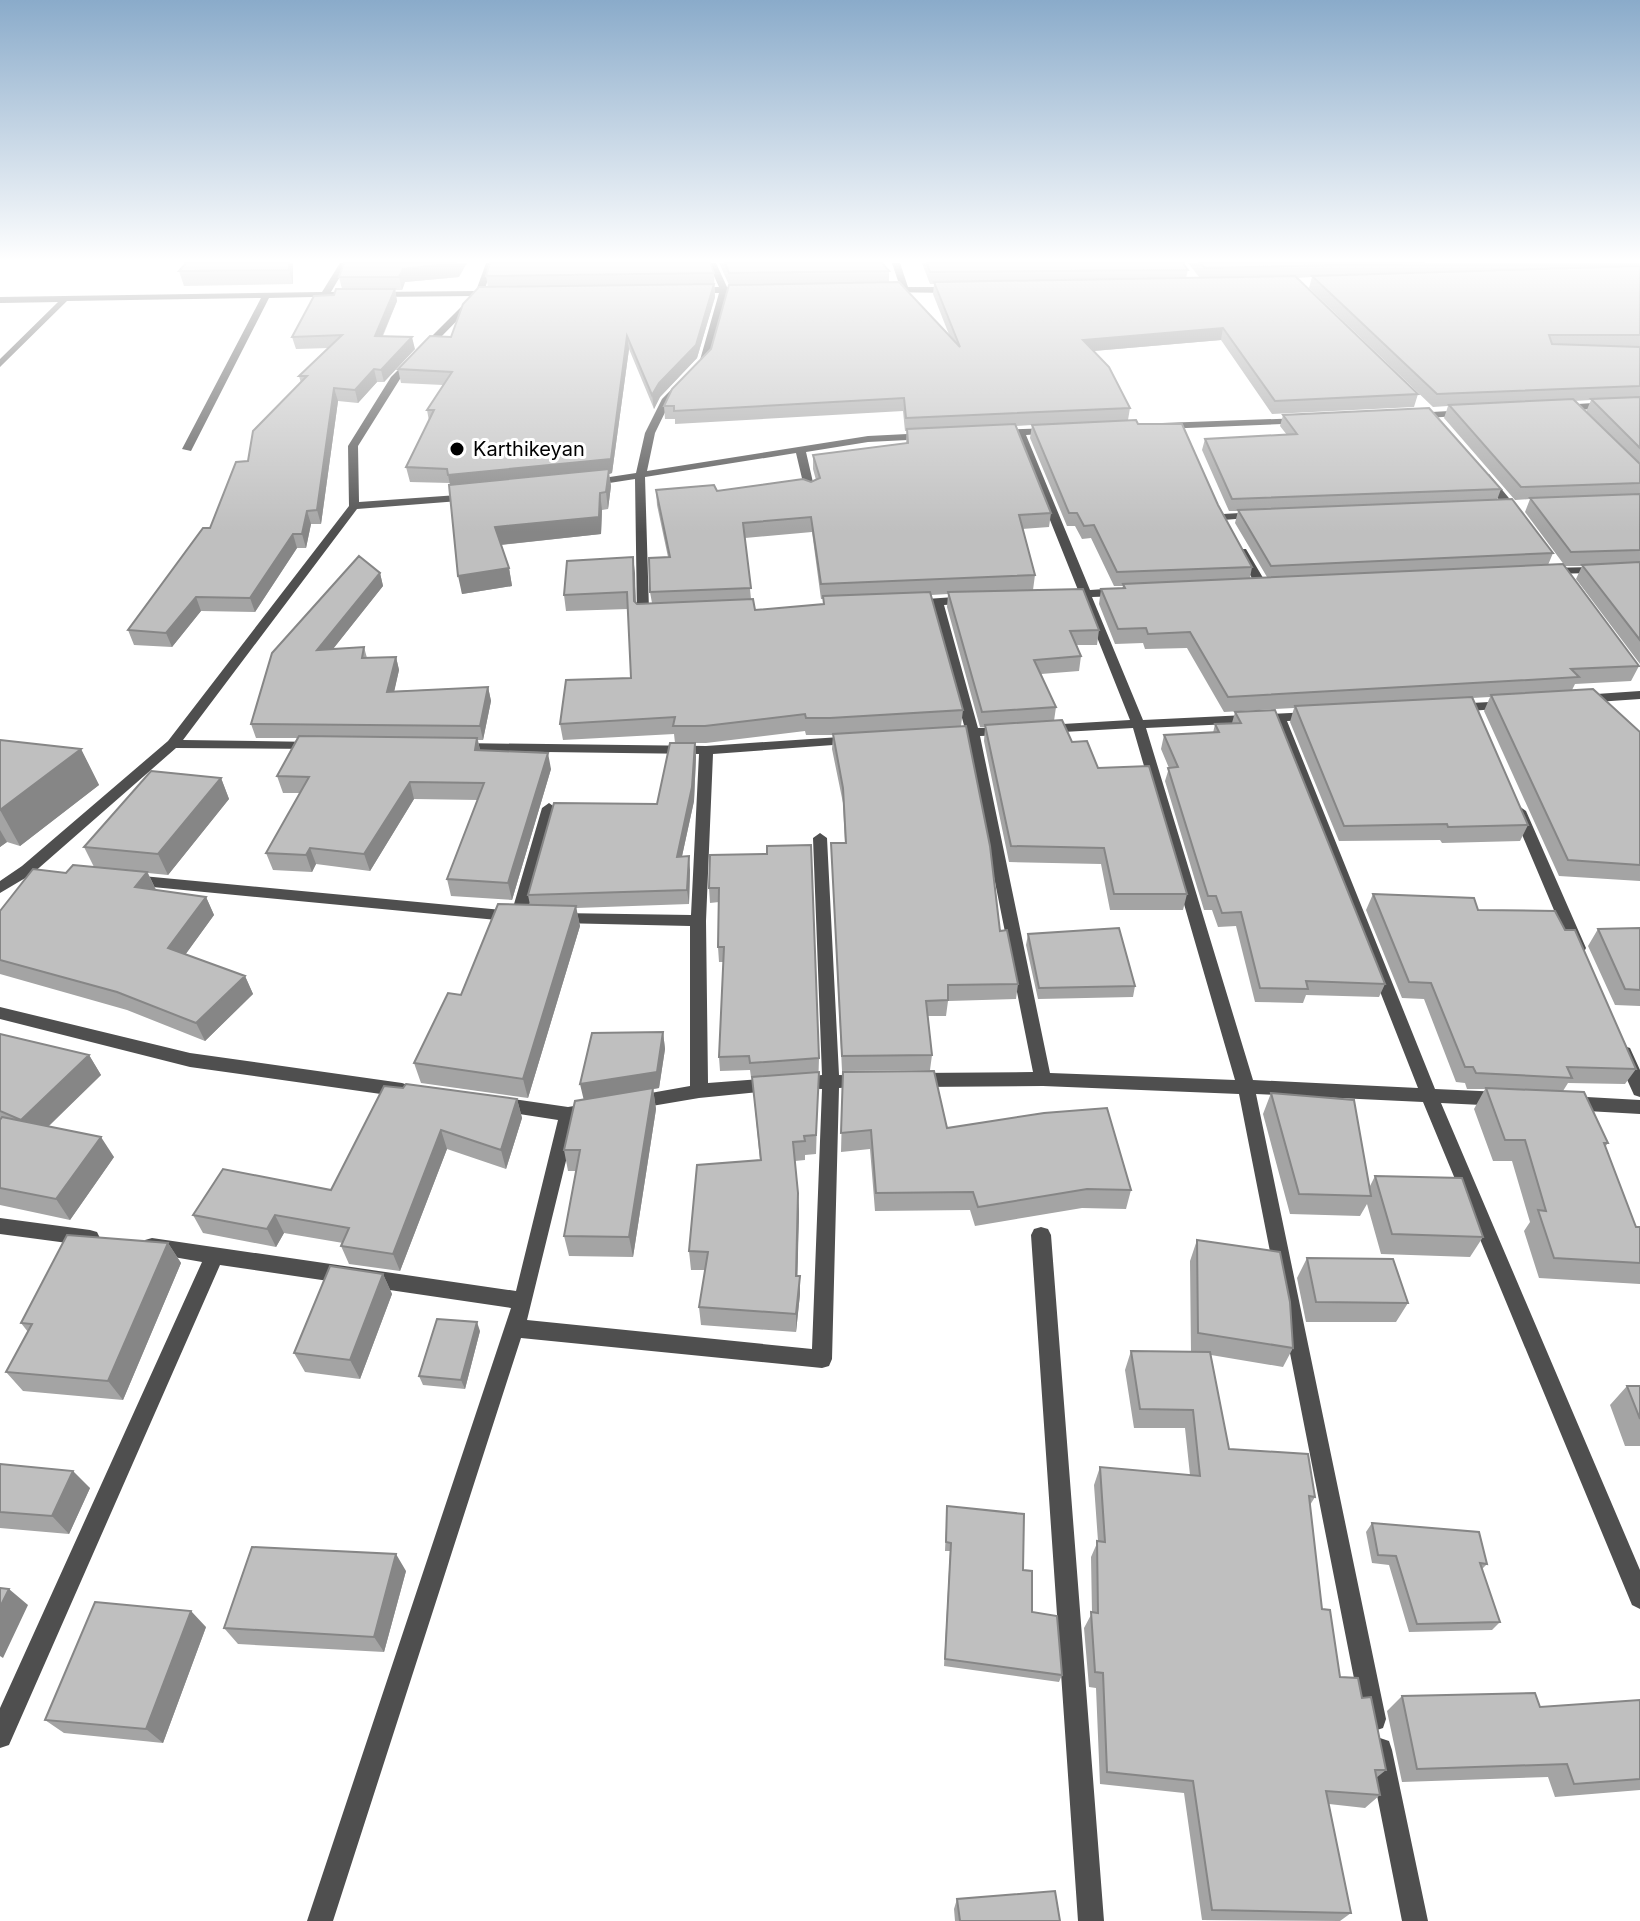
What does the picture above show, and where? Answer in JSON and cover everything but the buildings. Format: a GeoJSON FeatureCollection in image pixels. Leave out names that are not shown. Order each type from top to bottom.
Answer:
{"type":"FeatureCollection","features":[{"type":"Feature","properties":{"kind":"street"},"geometry":{"type":"LineString","coordinates":[[187,449],[237,353]]}},
{"type":"Feature","properties":{"kind":"street"},"geometry":{"type":"LineString","coordinates":[[0,888],[35,871],[173,744],[354,506],[353,446],[396,377],[420,353]]}},
{"type":"Feature","properties":{"kind":"street"},"geometry":{"type":"LineString","coordinates":[[674,613],[643,614],[640,477],[650,433],[667,399],[704,361],[706,353]]}},
{"type":"Feature","properties":{"kind":"street"},"geometry":{"type":"LineString","coordinates":[[1557,408],[1640,403]]}},
{"type":"Feature","properties":{"kind":"street"},"geometry":{"type":"LineString","coordinates":[[1422,405],[1442,427]]}},
{"type":"Feature","properties":{"kind":"street"},"geometry":{"type":"LineString","coordinates":[[1572,407],[1582,417]]}},
{"type":"Feature","properties":{"kind":"street"},"geometry":{"type":"LineString","coordinates":[[1402,417],[1479,413]]}},
{"type":"Feature","properties":{"kind":"street"},"geometry":{"type":"LineString","coordinates":[[1153,426],[1323,420]]}},
{"type":"Feature","properties":{"kind":"street"},"geometry":{"type":"LineString","coordinates":[[1183,425],[1188,438]]}},
{"type":"Feature","properties":{"kind":"street"},"geometry":{"type":"LineString","coordinates":[[990,433],[1064,430]]}},
{"type":"Feature","properties":{"kind":"street"},"geometry":{"type":"LineString","coordinates":[[1020,432],[1138,724],[1246,1087],[1415,1921]]}},
{"type":"Feature","properties":{"kind":"street"},"geometry":{"type":"LineString","coordinates":[[580,484],[868,439],[944,435]]}},
{"type":"Feature","properties":{"kind":"street"},"geometry":{"type":"LineString","coordinates":[[801,451],[810,491]]}},
{"type":"Feature","properties":{"kind":"street"},"geometry":{"type":"LineString","coordinates":[[1471,460],[1526,526]]}},
{"type":"Feature","properties":{"kind":"street"},"geometry":{"type":"LineString","coordinates":[[354,506],[491,494]]}},
{"type":"Feature","properties":{"kind":"street"},"geometry":{"type":"LineString","coordinates":[[1217,504],[1230,529]]}},
{"type":"Feature","properties":{"kind":"street"},"geometry":{"type":"LineString","coordinates":[[1494,505],[1524,504]]}},
{"type":"Feature","properties":{"kind":"street"},"geometry":{"type":"LineString","coordinates":[[1223,517],[1271,515]]}},
{"type":"Feature","properties":{"kind":"street"},"geometry":{"type":"LineString","coordinates":[[1236,540],[1263,588]]}},
{"type":"Feature","properties":{"kind":"street"},"geometry":{"type":"LineString","coordinates":[[1551,559],[1568,582]]}},
{"type":"Feature","properties":{"kind":"street"},"geometry":{"type":"LineString","coordinates":[[1528,572],[1640,569]]}},
{"type":"Feature","properties":{"kind":"street"},"geometry":{"type":"LineString","coordinates":[[1247,588],[1278,587]]}},
{"type":"Feature","properties":{"kind":"street"},"geometry":{"type":"LineString","coordinates":[[1057,595],[1135,591]]}},
{"type":"Feature","properties":{"kind":"street"},"geometry":{"type":"LineString","coordinates":[[891,604],[982,600]]}},
{"type":"Feature","properties":{"kind":"street"},"geometry":{"type":"LineString","coordinates":[[937,603],[972,732],[1043,1079]]}},
{"type":"Feature","properties":{"kind":"street"},"geometry":{"type":"LineString","coordinates":[[1564,700],[1640,695]]}},
{"type":"Feature","properties":{"kind":"street"},"geometry":{"type":"LineString","coordinates":[[1443,709],[1476,714],[1519,704]]}},
{"type":"Feature","properties":{"kind":"street"},"geometry":{"type":"LineString","coordinates":[[1032,729],[1324,715]]}},
{"type":"Feature","properties":{"kind":"street"},"geometry":{"type":"LineString","coordinates":[[1279,718],[1429,1095],[1640,1597]]}},
{"type":"Feature","properties":{"kind":"street"},"geometry":{"type":"LineString","coordinates":[[925,735],[1017,730]]}},
{"type":"Feature","properties":{"kind":"street"},"geometry":{"type":"LineString","coordinates":[[439,747],[706,750],[878,739]]}},
{"type":"Feature","properties":{"kind":"street"},"geometry":{"type":"LineString","coordinates":[[173,744],[329,746]]}},
{"type":"Feature","properties":{"kind":"street"},"geometry":{"type":"LineString","coordinates":[[699,1091],[698,921],[706,750]]}},
{"type":"Feature","properties":{"kind":"street"},"geometry":{"type":"LineString","coordinates":[[1510,792],[1584,962]]}},
{"type":"Feature","properties":{"kind":"street"},"geometry":{"type":"LineString","coordinates":[[533,917],[549,808]]}},
{"type":"Feature","properties":{"kind":"street"},"geometry":{"type":"LineString","coordinates":[[514,1328],[822,1359],[831,1081],[820,838]]}},
{"type":"Feature","properties":{"kind":"street"},"geometry":{"type":"LineString","coordinates":[[122,879],[533,917],[698,921]]}},
{"type":"Feature","properties":{"kind":"street"},"geometry":{"type":"LineString","coordinates":[[0,1013],[190,1060],[426,1094]]}},
{"type":"Feature","properties":{"kind":"street"},"geometry":{"type":"LineString","coordinates":[[1615,1033],[1640,1090]]}},
{"type":"Feature","properties":{"kind":"street"},"geometry":{"type":"LineString","coordinates":[[474,1101],[568,1114],[699,1091],[831,1081],[1043,1079],[1520,1100]]}},
{"type":"Feature","properties":{"kind":"street"},"geometry":{"type":"LineString","coordinates":[[1550,1102],[1640,1107]]}},
{"type":"Feature","properties":{"kind":"street"},"geometry":{"type":"LineString","coordinates":[[320,1921],[523,1301],[568,1114]]}},
{"type":"Feature","properties":{"kind":"street"},"geometry":{"type":"LineString","coordinates":[[0,1226],[108,1240]]}},
{"type":"Feature","properties":{"kind":"street"},"geometry":{"type":"LineString","coordinates":[[1041,1235],[1091,1921]]}},
{"type":"Feature","properties":{"kind":"street"},"geometry":{"type":"LineString","coordinates":[[138,1244],[523,1301]]}},
{"type":"Feature","properties":{"kind":"street"},"geometry":{"type":"LineString","coordinates":[[0,1736],[215,1254]]}},
{"type":"Feature","properties":{"kind":"place","name":"Karthikeyan"},"geometry":{"type":"Point","coordinates":[457,449]}}]}
